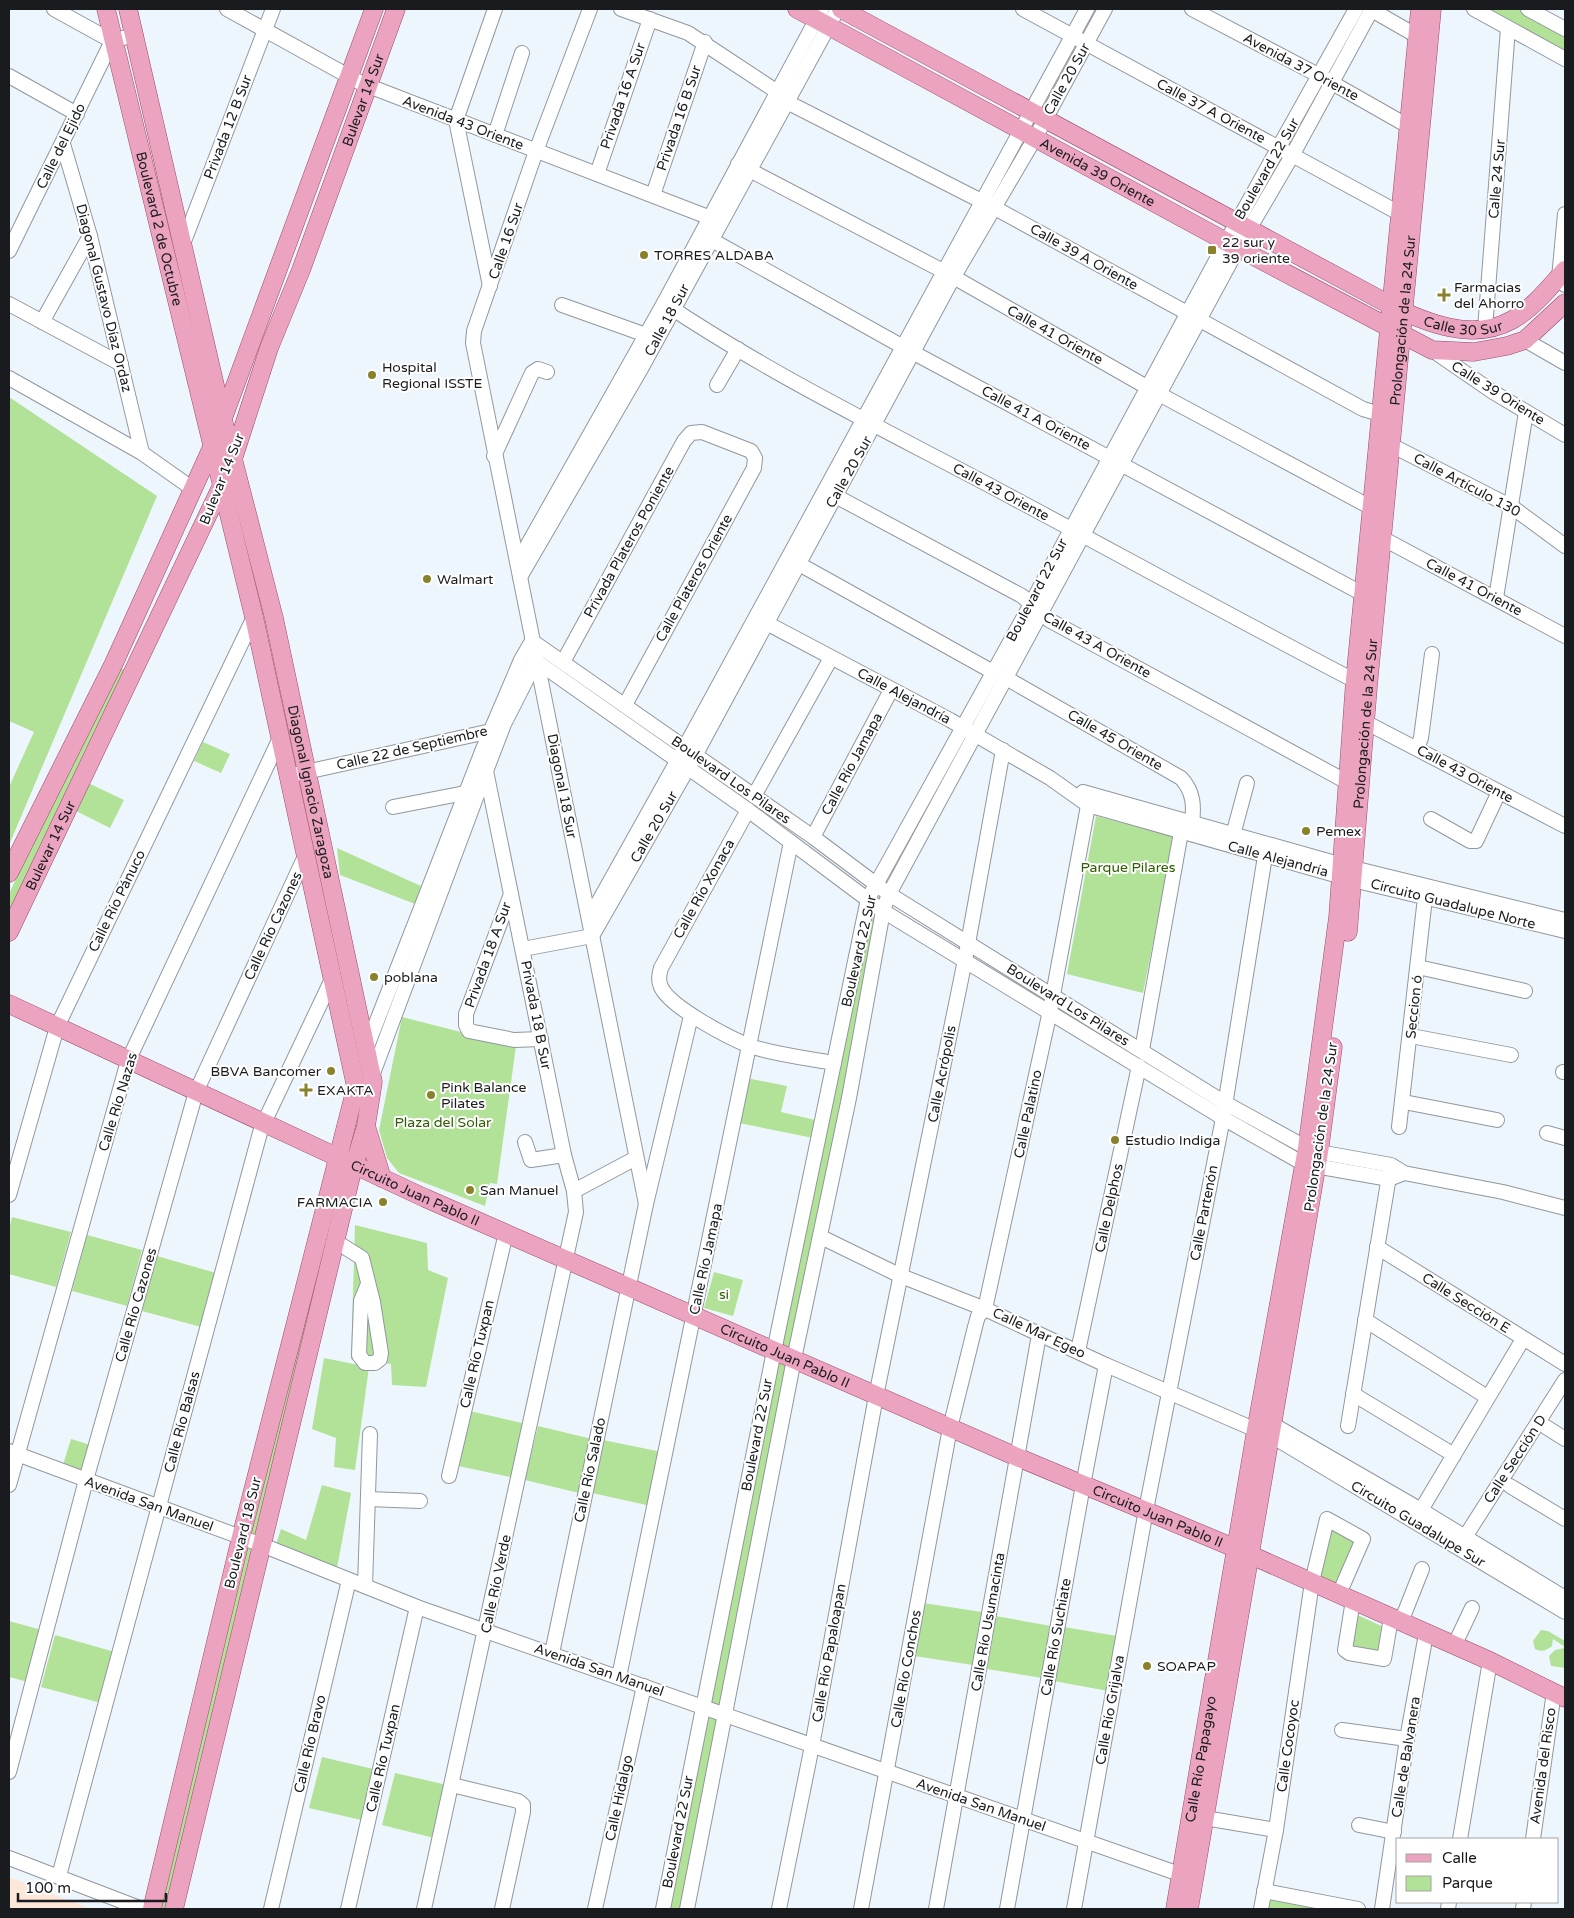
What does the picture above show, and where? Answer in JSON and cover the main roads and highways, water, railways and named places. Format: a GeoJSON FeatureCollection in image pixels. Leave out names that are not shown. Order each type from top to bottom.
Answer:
{"type":"FeatureCollection","features":[{"type":"Feature","properties":{"kind":"main road","name":"Boulevard 2 de Octubre"},"geometry":{"type":"LineString","coordinates":[[106,9],[112,41],[212,449]]}},
{"type":"Feature","properties":{"kind":"main road","name":"Boulevard 2 de Octubre"},"geometry":{"type":"LineString","coordinates":[[128,9],[222,420]]}},
{"type":"Feature","properties":{"kind":"main road","name":"Bulevar 14 Sur"},"geometry":{"type":"LineString","coordinates":[[9,873],[114,663],[212,449],[374,9]]}},
{"type":"Feature","properties":{"kind":"main road","name":"Bulevar 14 Sur"},"geometry":{"type":"LineString","coordinates":[[9,932],[234,457],[270,348],[369,86],[396,9]]}},
{"type":"Feature","properties":{"kind":"main road","name":"Avenida 39 Oriente"},"geometry":{"type":"LineString","coordinates":[[797,9],[822,18],[1028,134],[1394,331]]}},
{"type":"Feature","properties":{"kind":"main road","name":"Avenida 39 Oriente"},"geometry":{"type":"LineString","coordinates":[[839,9],[1396,308]]}},
{"type":"Feature","properties":{"kind":"main road","name":"Prolongación de la 24 Sur"},"geometry":{"type":"LineString","coordinates":[[1244,1552],[1312,1158],[1338,916],[1347,872],[1365,722],[1361,684],[1363,594],[1391,444],[1394,331],[1423,39],[1420,9]]}},
{"type":"Feature","properties":{"kind":"main road","name":"Prolongación de la 24 Sur"},"geometry":{"type":"LineString","coordinates":[[1396,308],[1399,213],[1408,126],[1423,39],[1432,9]]}},
{"type":"Feature","properties":{"kind":"main road","name":"Calle 30 Sur"},"geometry":{"type":"LineString","coordinates":[[1396,308],[1440,326],[1485,329],[1512,320],[1563,278]]}},
{"type":"Feature","properties":{"kind":"main road","name":"Calle 30 Sur"},"geometry":{"type":"LineString","coordinates":[[1394,331],[1432,350],[1474,352],[1507,346],[1525,340],[1565,303]]}},
{"type":"Feature","properties":{"kind":"main road","name":"Prolongación de la 24 Sur"},"geometry":{"type":"LineString","coordinates":[[1347,872],[1347,782],[1382,538],[1378,510],[1380,414],[1394,331]]}},
{"type":"Feature","properties":{"kind":"main road","name":"Diagonal Ignacio Zaragoza"},"geometry":{"type":"LineString","coordinates":[[222,420],[234,457],[274,618],[372,1076],[372,1090],[366,1126],[354,1164]]}},
{"type":"Feature","properties":{"kind":"main road","name":"Diagonal Ignacio Zaragoza"},"geometry":{"type":"LineString","coordinates":[[212,449],[254,617],[356,1087],[337,1157]]}},
{"type":"Feature","properties":{"kind":"main road","name":"Circuito Juan Pablo II"},"geometry":{"type":"LineString","coordinates":[[9,1004],[382,1178],[876,1396],[1244,1552],[1560,1695]]}},
{"type":"Feature","properties":{"kind":"main road"},"geometry":{"type":"LineString","coordinates":[[366,1126],[382,1178]]}},
{"type":"Feature","properties":{"kind":"main road"},"geometry":{"type":"LineString","coordinates":[[300,1140],[332,1137],[345,1128]]}},
{"type":"Feature","properties":{"kind":"main road","name":"Boulevard 18 Sur"},"geometry":{"type":"LineString","coordinates":[[152,1909],[241,1537],[337,1157]]}},
{"type":"Feature","properties":{"kind":"main road","name":"Boulevard 18 Sur"},"geometry":{"type":"LineString","coordinates":[[174,1909],[354,1164]]}},
{"type":"Feature","properties":{"kind":"main road"},"geometry":{"type":"LineString","coordinates":[[282,1377],[301,1382]]}},
{"type":"Feature","properties":{"kind":"main road"},"geometry":{"type":"LineString","coordinates":[[267,1438],[287,1444]]}},
{"type":"Feature","properties":{"kind":"main road"},"geometry":{"type":"LineString","coordinates":[[255,1485],[276,1490]]}},
{"type":"Feature","properties":{"kind":"main road","name":"Calle Río Papagayo"},"geometry":{"type":"LineString","coordinates":[[1175,1909],[1205,1818],[1244,1552]]}},
{"type":"Feature","properties":{"kind":"main road","name":"Calle Río Papagayo"},"geometry":{"type":"LineString","coordinates":[[1189,1909],[1187,1877],[1244,1552]]}},
{"type":"Feature","properties":{"kind":"place","name":"22 sur y 39 oriente"},"geometry":{"type":"Point","coordinates":[1212,250]}},
{"type":"Feature","properties":{"kind":"place","name":"TORRES ALDABA"},"geometry":{"type":"Point","coordinates":[644,255]}},
{"type":"Feature","properties":{"kind":"place","name":"Farmacias del Ahorro"},"geometry":{"type":"Point","coordinates":[1444,295]}},
{"type":"Feature","properties":{"kind":"place","name":"Hospital Regional ISSTE"},"geometry":{"type":"Point","coordinates":[372,375]}},
{"type":"Feature","properties":{"kind":"place","name":"Walmart"},"geometry":{"type":"Point","coordinates":[427,579]}},
{"type":"Feature","properties":{"kind":"place","name":"Pemex"},"geometry":{"type":"Point","coordinates":[1306,831]}},
{"type":"Feature","properties":{"kind":"place","name":"poblana"},"geometry":{"type":"Point","coordinates":[374,977]}},
{"type":"Feature","properties":{"kind":"place","name":"BBVA Bancomer"},"geometry":{"type":"Point","coordinates":[331,1071]}},
{"type":"Feature","properties":{"kind":"place","name":"EXAKTA"},"geometry":{"type":"Point","coordinates":[306,1090]}},
{"type":"Feature","properties":{"kind":"place","name":"Pink Balance Pilates"},"geometry":{"type":"Point","coordinates":[431,1095]}},
{"type":"Feature","properties":{"kind":"place","name":"Estudio Indiga"},"geometry":{"type":"Point","coordinates":[1115,1140]}},
{"type":"Feature","properties":{"kind":"place","name":"San Manuel"},"geometry":{"type":"Point","coordinates":[470,1190]}},
{"type":"Feature","properties":{"kind":"place","name":"FARMACIA"},"geometry":{"type":"Point","coordinates":[383,1202]}},
{"type":"Feature","properties":{"kind":"place","name":"SOAPAP"},"geometry":{"type":"Point","coordinates":[1147,1666]}},
{"type":"Feature","properties":{"kind":"park label","name":"Parque Pilares"},"geometry":{"type":"Point","coordinates":[1128,867]}},
{"type":"Feature","properties":{"kind":"park label","name":"Plaza del Solar"},"geometry":{"type":"Point","coordinates":[443,1122]}},
{"type":"Feature","properties":{"kind":"park label","name":"si"},"geometry":{"type":"Point","coordinates":[724,1294]}}]}
